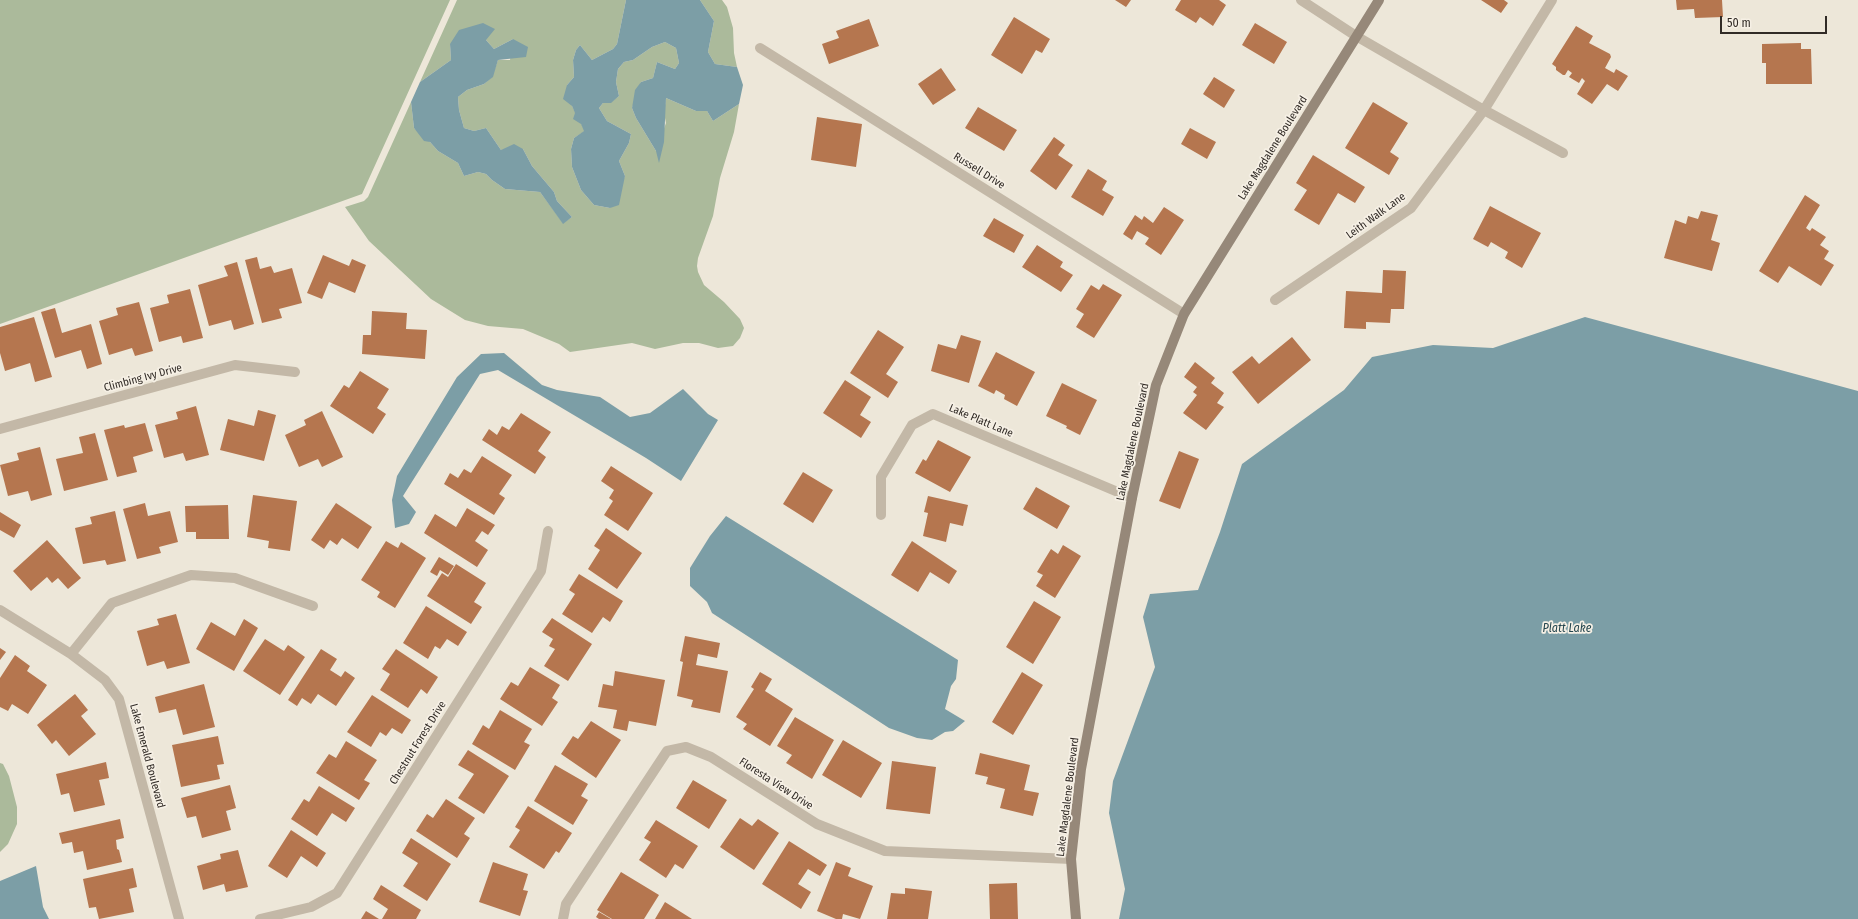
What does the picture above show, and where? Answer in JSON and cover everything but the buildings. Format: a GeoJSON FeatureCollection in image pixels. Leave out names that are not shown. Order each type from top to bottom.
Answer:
{"type":"FeatureCollection","features":[{"type":"Feature","properties":{"kind":"street"},"geometry":{"type":"LineString","coordinates":[[1301,0],[1356,36],[1484,110],[1563,153]]}},
{"type":"Feature","properties":{"kind":"street","name":"Lake Magdalene Boulevard"},"geometry":{"type":"LineString","coordinates":[[1076,919],[1071,859],[1081,769],[1132,498],[1156,385],[1184,314],[1378,0]]}},
{"type":"Feature","properties":{"kind":"street","name":"Leith Walk Lane"},"geometry":{"type":"LineString","coordinates":[[1275,300],[1411,208],[1484,110],[1552,0]]}},
{"type":"Feature","properties":{"kind":"street","name":"Russell Drive"},"geometry":{"type":"LineString","coordinates":[[760,48],[1184,314]]}},
{"type":"Feature","properties":{"kind":"street","name":"Climbing Ivy Drive"},"geometry":{"type":"LineString","coordinates":[[0,429],[235,365],[295,372]]}},
{"type":"Feature","properties":{"kind":"street","name":"Lake Platt Lane"},"geometry":{"type":"LineString","coordinates":[[881,515],[881,477],[912,425],[933,414],[1132,498]]}},
{"type":"Feature","properties":{"kind":"street","name":"Chestnut Forest Drive"},"geometry":{"type":"LineString","coordinates":[[260,919],[311,907],[338,893],[541,571],[548,531]]}},
{"type":"Feature","properties":{"kind":"street"},"geometry":{"type":"LineString","coordinates":[[72,654],[112,603],[191,575],[235,578],[313,606]]}},
{"type":"Feature","properties":{"kind":"street","name":"Lake Emerald Boulevard"},"geometry":{"type":"LineString","coordinates":[[0,610],[72,654],[105,680],[119,699],[179,919]]}},
{"type":"Feature","properties":{"kind":"street","name":"Floresta View Drive"},"geometry":{"type":"LineString","coordinates":[[563,919],[566,904],[667,751],[686,747],[711,757],[817,824],[885,851],[1071,859]]}},
{"type":"Feature","properties":{"kind":"green space"},"geometry":{"type":"Polygon","coordinates":[[[0,0],[450,0],[362,194],[0,324],[0,0]]]}},
{"type":"Feature","properties":{"kind":"green space"},"geometry":{"type":"Polygon","coordinates":[[[457,0],[626,0],[617,44],[613,49],[592,60],[580,45],[576,50],[573,60],[574,77],[567,85],[572,106],[585,131],[574,138],[571,149],[572,167],[581,190],[594,205],[610,208],[625,176],[619,161],[629,143],[631,134],[607,121],[599,108],[603,103],[611,102],[619,96],[616,82],[618,69],[624,62],[633,60],[652,47],[665,42],[676,48],[679,63],[675,69],[657,62],[653,78],[641,82],[632,108],[636,118],[656,151],[666,123],[664,113],[666,98],[696,111],[707,111],[713,121],[739,104],[734,132],[720,178],[713,216],[698,258],[697,266],[704,285],[724,302],[740,319],[744,328],[740,338],[733,346],[718,348],[699,343],[683,343],[655,349],[632,343],[570,352],[559,344],[523,329],[488,326],[465,320],[431,299],[369,241],[345,207],[364,201],[368,197],[411,102],[414,128],[438,151],[458,163],[464,176],[478,172],[486,174],[505,189],[540,192],[563,223],[572,217],[557,201],[554,192],[532,166],[523,149],[501,150],[486,128],[474,131],[464,128],[459,110],[458,97],[467,90],[484,84],[492,77],[498,60],[510,60],[513,39],[494,49],[486,40],[450,44],[451,60],[420,82],[457,0]]]}},
{"type":"Feature","properties":{"kind":"green space"},"geometry":{"type":"Polygon","coordinates":[[[700,0],[722,0],[727,7],[733,28],[734,53],[737,67],[715,64],[708,52],[714,21],[700,0]]]}},
{"type":"Feature","properties":{"kind":"green space"},"geometry":{"type":"Polygon","coordinates":[[[0,763],[3,764],[9,776],[17,807],[17,824],[8,844],[0,852],[0,763]]]}},
{"type":"Feature","properties":{"kind":"water"},"geometry":{"type":"Polygon","coordinates":[[[626,0],[700,0],[714,21],[708,52],[715,64],[737,67],[743,85],[739,104],[713,121],[707,111],[696,111],[666,98],[664,142],[659,163],[656,151],[636,118],[632,108],[635,90],[641,82],[653,78],[657,62],[675,69],[679,63],[676,48],[665,42],[652,47],[633,60],[624,62],[618,69],[616,82],[619,96],[611,103],[603,103],[599,108],[607,121],[631,134],[629,143],[619,161],[625,176],[619,205],[610,208],[594,205],[581,190],[572,167],[571,149],[574,138],[584,131],[581,124],[573,119],[575,113],[572,106],[563,99],[567,85],[574,77],[573,60],[576,50],[580,45],[592,60],[613,49],[617,44],[626,0]]]}},
{"type":"Feature","properties":{"kind":"water"},"geometry":{"type":"Polygon","coordinates":[[[483,23],[495,29],[486,40],[494,49],[513,39],[528,47],[526,57],[498,60],[493,77],[484,84],[467,90],[458,97],[459,110],[464,128],[474,131],[486,128],[501,150],[514,144],[523,149],[532,166],[554,192],[557,201],[572,217],[563,224],[540,192],[505,189],[486,174],[478,172],[464,176],[458,163],[438,151],[430,142],[424,141],[414,128],[411,102],[420,82],[451,60],[450,44],[459,30],[483,23]]]}},
{"type":"Feature","properties":{"kind":"water","name":"Platt Lake"},"geometry":{"type":"Polygon","coordinates":[[[1585,317],[1858,391],[1858,919],[1119,919],[1125,889],[1109,813],[1113,781],[1155,667],[1143,617],[1150,594],[1198,590],[1220,532],[1242,464],[1344,390],[1372,357],[1433,345],[1493,348],[1585,317]]]}},
{"type":"Feature","properties":{"kind":"water"},"geometry":{"type":"Polygon","coordinates":[[[504,353],[542,385],[557,390],[600,397],[630,417],[650,413],[683,389],[708,414],[718,420],[681,481],[646,458],[498,370],[480,374],[403,496],[416,512],[409,524],[395,528],[392,500],[397,476],[457,377],[481,354],[504,353]]]}},
{"type":"Feature","properties":{"kind":"water"},"geometry":{"type":"Polygon","coordinates":[[[726,516],[958,660],[956,679],[951,686],[945,709],[965,721],[953,731],[945,732],[932,740],[917,738],[889,728],[712,613],[707,602],[690,586],[690,568],[710,536],[726,516]]]}},
{"type":"Feature","properties":{"kind":"water"},"geometry":{"type":"Polygon","coordinates":[[[36,866],[43,907],[49,919],[0,919],[0,881],[36,866]]]}}]}
